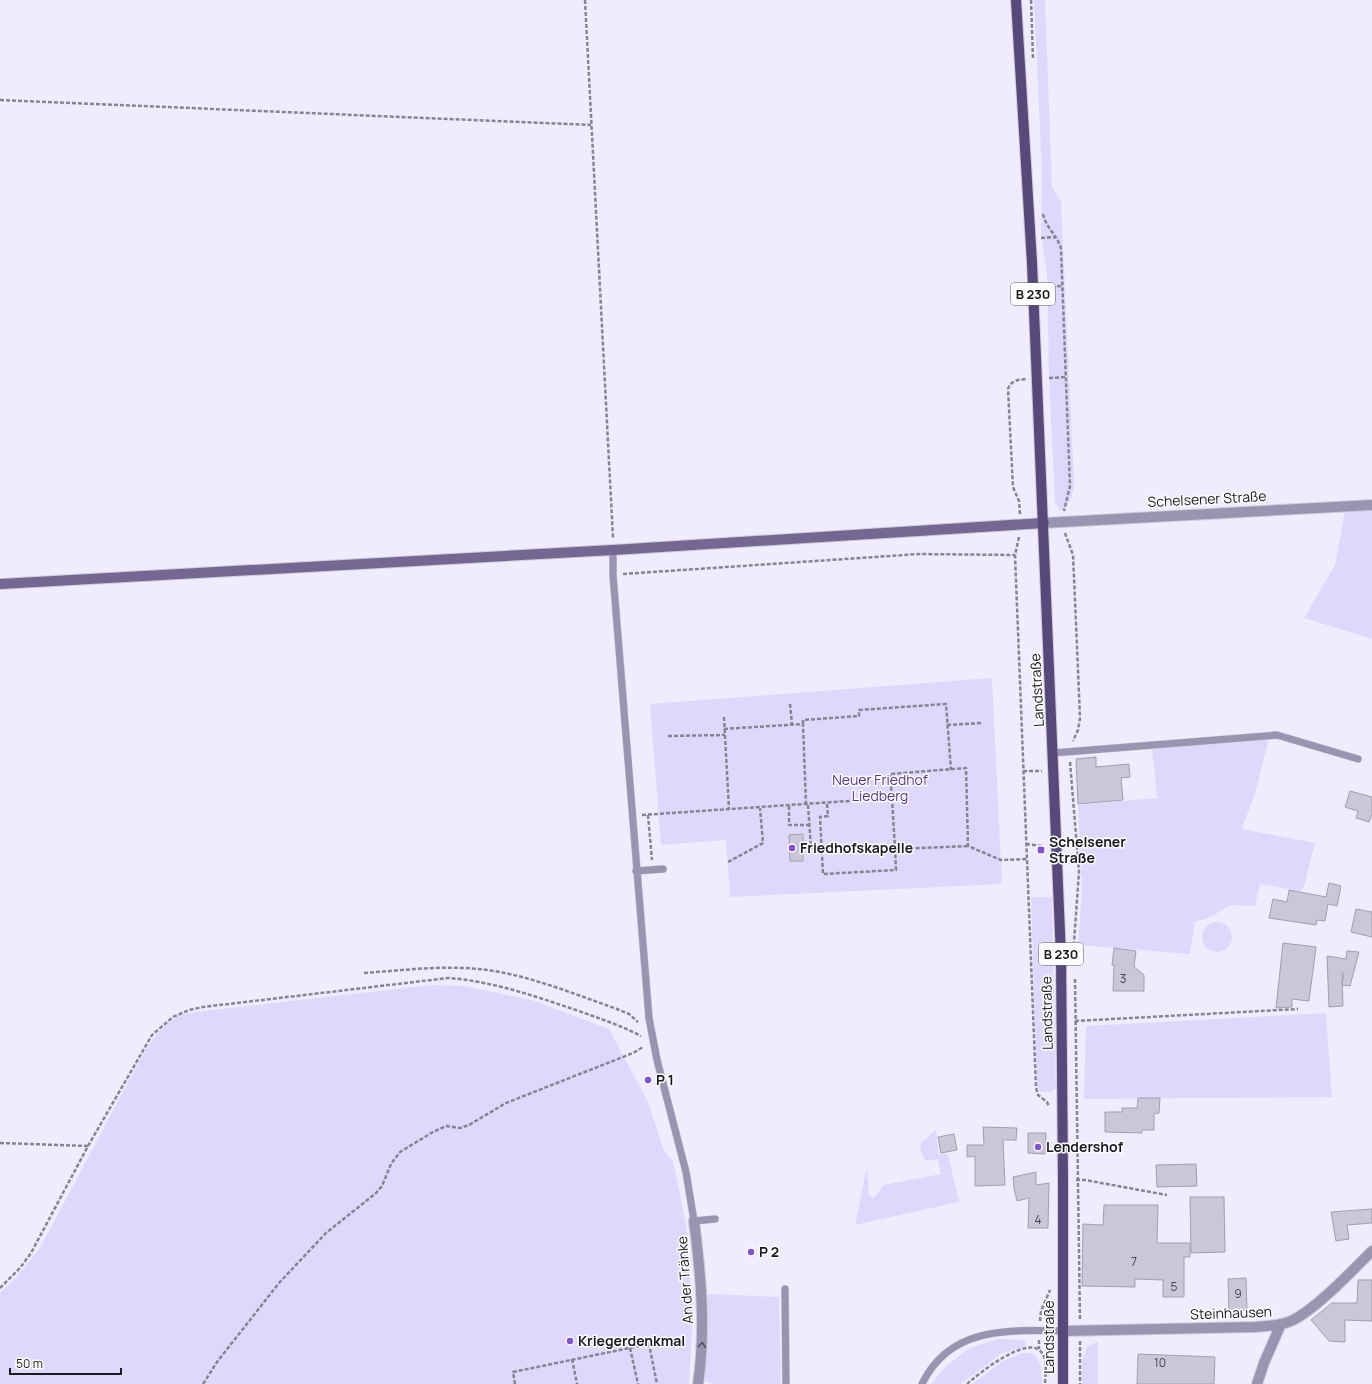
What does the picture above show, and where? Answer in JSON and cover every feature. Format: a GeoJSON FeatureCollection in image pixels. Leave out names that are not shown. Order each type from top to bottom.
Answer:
{"type":"FeatureCollection","features":[{"type":"Feature","properties":{"kind":"main road","name":"B 230"},"geometry":{"type":"LineString","coordinates":[[1016,0],[1033,288],[1036,379],[1044,523]]}},
{"type":"Feature","properties":{"kind":"main road","name":"Landstraße"},"geometry":{"type":"LineString","coordinates":[[1044,523],[1054,753],[1062,1021],[1063,1384]]}},
{"type":"Feature","properties":{"kind":"street","name":"Schelsener Straße"},"geometry":{"type":"LineString","coordinates":[[1044,523],[1372,505]]}},
{"type":"Feature","properties":{"kind":"street"},"geometry":{"type":"LineString","coordinates":[[0,584],[613,550],[1044,523]]}},
{"type":"Feature","properties":{"kind":"street","name":"An der Tränke"},"geometry":{"type":"LineString","coordinates":[[694,1221],[702,1299],[702,1336],[698,1384]]}},
{"type":"Feature","properties":{"kind":"street","name":"Steinhausen"},"geometry":{"type":"LineString","coordinates":[[1063,1331],[1255,1327],[1281,1324],[1300,1316],[1371,1253]]}},
{"type":"Feature","properties":{"kind":"street"},"geometry":{"type":"LineString","coordinates":[[1257,1384],[1264,1362],[1281,1324]]}},
{"type":"Feature","properties":{"kind":"lane"},"geometry":{"type":"LineString","coordinates":[[613,550],[613,574],[631,816],[652,1042],[686,1172],[694,1221],[715,1219]]}},
{"type":"Feature","properties":{"kind":"lane"},"geometry":{"type":"LineString","coordinates":[[1054,753],[1137,745],[1277,735],[1358,759]]}},
{"type":"Feature","properties":{"kind":"lane"},"geometry":{"type":"LineString","coordinates":[[636,871],[663,869]]}},
{"type":"Feature","properties":{"kind":"lane"},"geometry":{"type":"LineString","coordinates":[[785,1289],[786,1384]]}},
{"type":"Feature","properties":{"kind":"lane"},"geometry":{"type":"LineString","coordinates":[[922,1384],[938,1360],[949,1351],[969,1339],[1002,1331],[1063,1331]]}},
{"type":"Feature","properties":{"kind":"path"},"geometry":{"type":"LineString","coordinates":[[585,0],[613,550]]}},
{"type":"Feature","properties":{"kind":"path"},"geometry":{"type":"LineString","coordinates":[[1031,0],[1034,67]]}},
{"type":"Feature","properties":{"kind":"path"},"geometry":{"type":"LineString","coordinates":[[0,100],[591,125]]}},
{"type":"Feature","properties":{"kind":"path"},"geometry":{"type":"LineString","coordinates":[[1042,211],[1046,223],[1060,245],[1066,377],[1070,486],[1062,522],[1064,533],[1072,550],[1074,563],[1080,718],[1070,752],[1079,872],[1074,944]]}},
{"type":"Feature","properties":{"kind":"path"},"geometry":{"type":"LineString","coordinates":[[1033,288],[1062,286]]}},
{"type":"Feature","properties":{"kind":"path"},"geometry":{"type":"LineString","coordinates":[[1049,1109],[1047,1102],[1038,1095],[1036,1090],[1015,555],[1020,524],[1019,505],[1013,487],[1008,389],[1010,384],[1015,381],[1066,377]]}},
{"type":"Feature","properties":{"kind":"path"},"geometry":{"type":"LineString","coordinates":[[613,574],[919,554],[1015,555]]}},
{"type":"Feature","properties":{"kind":"path"},"geometry":{"type":"LineString","coordinates":[[790,704],[792,724]]}},
{"type":"Feature","properties":{"kind":"path"},"geometry":{"type":"LineString","coordinates":[[822,847],[811,848],[807,805],[803,720],[859,716],[859,710],[946,704],[950,770]]}},
{"type":"Feature","properties":{"kind":"path"},"geometry":{"type":"LineString","coordinates":[[724,717],[729,809]]}},
{"type":"Feature","properties":{"kind":"path"},"geometry":{"type":"LineString","coordinates":[[947,725],[983,723]]}},
{"type":"Feature","properties":{"kind":"path"},"geometry":{"type":"LineString","coordinates":[[724,729],[803,724]]}},
{"type":"Feature","properties":{"kind":"path"},"geometry":{"type":"LineString","coordinates":[[668,736],[725,735]]}},
{"type":"Feature","properties":{"kind":"path"},"geometry":{"type":"LineString","coordinates":[[827,804],[828,816],[820,817],[823,874],[896,870],[890,774],[966,768],[968,846]]}},
{"type":"Feature","properties":{"kind":"path"},"geometry":{"type":"LineString","coordinates":[[1023,771],[1054,770]]}},
{"type":"Feature","properties":{"kind":"path"},"geometry":{"type":"LineString","coordinates":[[631,816],[827,804],[892,798]]}},
{"type":"Feature","properties":{"kind":"path"},"geometry":{"type":"LineString","coordinates":[[789,806],[789,825],[809,825]]}},
{"type":"Feature","properties":{"kind":"path"},"geometry":{"type":"LineString","coordinates":[[728,862],[763,843],[760,808]]}},
{"type":"Feature","properties":{"kind":"path"},"geometry":{"type":"LineString","coordinates":[[648,815],[653,870]]}},
{"type":"Feature","properties":{"kind":"path"},"geometry":{"type":"LineString","coordinates":[[1026,844],[1041,846],[1041,850]]}},
{"type":"Feature","properties":{"kind":"path"},"geometry":{"type":"LineString","coordinates":[[895,848],[968,846],[1001,860],[1027,859]]}},
{"type":"Feature","properties":{"kind":"path"},"geometry":{"type":"LineString","coordinates":[[364,973],[440,967],[496,971],[525,978],[617,1009],[634,1018],[640,1024]]}},
{"type":"Feature","properties":{"kind":"path"},"geometry":{"type":"LineString","coordinates":[[1075,973],[1080,1384]]}},
{"type":"Feature","properties":{"kind":"path"},"geometry":{"type":"LineString","coordinates":[[0,1288],[20,1268],[31,1253],[88,1146],[156,1030],[173,1017],[199,1008],[431,979],[456,979],[524,992],[615,1024],[652,1042]]}},
{"type":"Feature","properties":{"kind":"path"},"geometry":{"type":"LineString","coordinates":[[1062,1021],[1298,1009]]}},
{"type":"Feature","properties":{"kind":"path"},"geometry":{"type":"LineString","coordinates":[[203,1384],[217,1362],[279,1283],[326,1233],[376,1194],[382,1186],[391,1164],[400,1152],[446,1126],[460,1128],[469,1125],[501,1105],[633,1053]]}},
{"type":"Feature","properties":{"kind":"path"},"geometry":{"type":"LineString","coordinates":[[0,1143],[88,1146]]}},
{"type":"Feature","properties":{"kind":"path"},"geometry":{"type":"LineString","coordinates":[[1063,1180],[1085,1180],[1167,1195]]}},
{"type":"Feature","properties":{"kind":"path"},"geometry":{"type":"LineString","coordinates":[[1039,1331],[1040,1313],[1051,1286]]}},
{"type":"Feature","properties":{"kind":"path"},"geometry":{"type":"LineString","coordinates":[[515,1384],[513,1372],[649,1344],[657,1384]]}},
{"type":"Feature","properties":{"kind":"path"},"geometry":{"type":"LineString","coordinates":[[967,1384],[982,1371],[1003,1358],[1025,1348],[1032,1347],[1039,1349],[1043,1355],[1045,1384]]}},
{"type":"Feature","properties":{"kind":"path"},"geometry":{"type":"LineString","coordinates":[[630,1348],[638,1384]]}},
{"type":"Feature","properties":{"kind":"path"},"geometry":{"type":"LineString","coordinates":[[572,1359],[577,1384]]}},
{"type":"Feature","properties":{"kind":"green space"},"geometry":{"type":"Polygon","coordinates":[[[1034,0],[1045,0],[1052,187],[1061,202],[1074,482],[1071,498],[1061,511],[1055,502],[1049,376],[1047,275],[1041,234],[1042,173],[1034,0]]]}},
{"type":"Feature","properties":{"kind":"green space"},"geometry":{"type":"Polygon","coordinates":[[[1345,511],[1372,511],[1372,639],[1304,618],[1335,565],[1345,511]]]}},
{"type":"Feature","properties":{"kind":"green space","name":"Neuer Friedhof Liedberg"},"geometry":{"type":"Polygon","coordinates":[[[992,678],[1002,884],[730,897],[726,840],[661,845],[650,704],[992,678]]]}},
{"type":"Feature","properties":{"kind":"green space"},"geometry":{"type":"Polygon","coordinates":[[[1269,738],[1256,790],[1242,829],[1315,843],[1304,887],[1300,891],[1260,884],[1255,906],[1230,905],[1211,917],[1195,922],[1190,954],[1078,945],[1082,893],[1078,805],[1157,798],[1152,747],[1269,738]]]}},
{"type":"Feature","properties":{"kind":"green space"},"geometry":{"type":"Polygon","coordinates":[[[1031,897],[1052,897],[1056,1088],[1051,1092],[1040,1092],[1037,1086],[1031,897]]]}},
{"type":"Feature","properties":{"kind":"green space"},"geometry":{"type":"Polygon","coordinates":[[[1217,922],[1228,926],[1232,937],[1228,948],[1217,952],[1206,948],[1202,937],[1206,926],[1217,922]]]}},
{"type":"Feature","properties":{"kind":"green space"},"geometry":{"type":"Polygon","coordinates":[[[431,985],[463,986],[532,1000],[609,1029],[648,1102],[664,1151],[673,1161],[686,1225],[693,1313],[689,1384],[0,1384],[0,1293],[17,1276],[40,1248],[136,1067],[151,1042],[162,1028],[177,1017],[186,1013],[431,985]]]}},
{"type":"Feature","properties":{"kind":"green space"},"geometry":{"type":"Polygon","coordinates":[[[1326,1013],[1332,1097],[1084,1099],[1086,1026],[1326,1013]]]}},
{"type":"Feature","properties":{"kind":"green space"},"geometry":{"type":"Polygon","coordinates":[[[936,1130],[939,1155],[948,1154],[959,1202],[855,1225],[867,1166],[869,1195],[874,1198],[884,1185],[941,1174],[938,1159],[926,1161],[921,1152],[920,1144],[936,1130]]]}},
{"type":"Feature","properties":{"kind":"green space"},"geometry":{"type":"Polygon","coordinates":[[[708,1294],[779,1297],[781,1384],[713,1384],[704,1381],[708,1294]]]}},
{"type":"Feature","properties":{"kind":"green space"},"geometry":{"type":"Polygon","coordinates":[[[997,1339],[1025,1340],[1026,1346],[1001,1354],[961,1384],[931,1384],[946,1366],[970,1348],[997,1339]]]}},
{"type":"Feature","properties":{"kind":"green space"},"geometry":{"type":"Polygon","coordinates":[[[1098,1341],[1098,1384],[1082,1384],[1082,1362],[1087,1347],[1098,1341]]]}},
{"type":"Feature","properties":{"kind":"green space"},"geometry":{"type":"Polygon","coordinates":[[[1022,1353],[1034,1353],[1041,1366],[1042,1384],[972,1384],[1003,1361],[1022,1353]]]}},
{"type":"Feature","properties":{"kind":"building"},"geometry":{"type":"Polygon","coordinates":[[[1096,757],[1096,767],[1129,764],[1130,777],[1121,778],[1123,800],[1078,804],[1076,759],[1096,757]]]}},
{"type":"Feature","properties":{"kind":"building"},"geometry":{"type":"Polygon","coordinates":[[[1350,791],[1372,797],[1372,814],[1369,822],[1356,818],[1358,811],[1345,807],[1350,791]]]}},
{"type":"Feature","properties":{"kind":"building","name":"Friedhofskapelle"},"geometry":{"type":"Polygon","coordinates":[[[803,834],[803,861],[790,861],[789,835],[803,834]]]}},
{"type":"Feature","properties":{"kind":"building"},"geometry":{"type":"Polygon","coordinates":[[[1329,883],[1341,886],[1337,906],[1328,904],[1325,921],[1317,920],[1316,925],[1269,918],[1273,899],[1287,902],[1289,890],[1326,897],[1329,883]]]}},
{"type":"Feature","properties":{"kind":"building"},"geometry":{"type":"Polygon","coordinates":[[[1356,909],[1372,912],[1372,937],[1351,932],[1356,909]]]}},
{"type":"Feature","properties":{"kind":"building"},"geometry":{"type":"Polygon","coordinates":[[[1283,943],[1316,947],[1309,1001],[1292,999],[1292,1007],[1276,1008],[1283,943]]]}},
{"type":"Feature","properties":{"kind":"building"},"geometry":{"type":"Polygon","coordinates":[[[1114,948],[1136,951],[1134,967],[1144,975],[1144,991],[1113,991],[1114,965],[1112,965],[1114,948]]]}},
{"type":"Feature","properties":{"kind":"building"},"geometry":{"type":"Polygon","coordinates":[[[1347,951],[1359,952],[1350,986],[1342,985],[1343,1006],[1329,1007],[1327,956],[1346,959],[1347,951]]]}},
{"type":"Feature","properties":{"kind":"building"},"geometry":{"type":"Polygon","coordinates":[[[1138,1098],[1160,1098],[1159,1113],[1154,1114],[1154,1130],[1142,1130],[1142,1133],[1105,1132],[1105,1112],[1122,1112],[1122,1108],[1137,1108],[1138,1098]]]}},
{"type":"Feature","properties":{"kind":"building"},"geometry":{"type":"Polygon","coordinates":[[[983,1127],[1017,1128],[1016,1140],[1003,1140],[1005,1185],[975,1186],[975,1156],[967,1157],[967,1145],[984,1145],[983,1127]]]}},
{"type":"Feature","properties":{"kind":"building"},"geometry":{"type":"Polygon","coordinates":[[[1028,1133],[1046,1133],[1045,1154],[1028,1153],[1028,1133]]]}},
{"type":"Feature","properties":{"kind":"building"},"geometry":{"type":"Polygon","coordinates":[[[954,1134],[957,1150],[941,1153],[938,1137],[954,1134]]]}},
{"type":"Feature","properties":{"kind":"building"},"geometry":{"type":"Polygon","coordinates":[[[1196,1164],[1197,1186],[1157,1187],[1156,1165],[1196,1164]]]}},
{"type":"Feature","properties":{"kind":"building"},"geometry":{"type":"Polygon","coordinates":[[[1036,1172],[1036,1185],[1049,1183],[1048,1228],[1028,1228],[1029,1198],[1017,1201],[1014,1188],[1013,1177],[1036,1172]]]}},
{"type":"Feature","properties":{"kind":"building"},"geometry":{"type":"Polygon","coordinates":[[[1190,1197],[1224,1197],[1225,1252],[1191,1253],[1190,1197]]]}},
{"type":"Feature","properties":{"kind":"building"},"geometry":{"type":"Polygon","coordinates":[[[1104,1205],[1158,1205],[1157,1243],[1190,1243],[1190,1257],[1184,1257],[1184,1297],[1163,1297],[1163,1280],[1135,1279],[1135,1287],[1082,1286],[1083,1224],[1103,1225],[1104,1205]]]}},
{"type":"Feature","properties":{"kind":"building"},"geometry":{"type":"Polygon","coordinates":[[[1372,1209],[1372,1223],[1347,1225],[1349,1239],[1336,1241],[1331,1212],[1372,1209]]]}},
{"type":"Feature","properties":{"kind":"building"},"geometry":{"type":"Polygon","coordinates":[[[1246,1278],[1247,1310],[1229,1310],[1228,1279],[1246,1278]]]}},
{"type":"Feature","properties":{"kind":"building"},"geometry":{"type":"Polygon","coordinates":[[[1358,1280],[1372,1280],[1372,1321],[1345,1320],[1345,1342],[1329,1341],[1311,1320],[1332,1303],[1357,1303],[1358,1280]]]}},
{"type":"Feature","properties":{"kind":"building"},"geometry":{"type":"Polygon","coordinates":[[[1138,1354],[1215,1357],[1214,1384],[1137,1384],[1138,1354]]]}},
{"type":"Feature","properties":{"kind":"place","name":"Friedhofskapelle"},"geometry":{"type":"Point","coordinates":[792,848]}},
{"type":"Feature","properties":{"kind":"place","name":"Schelsener Straße"},"geometry":{"type":"Point","coordinates":[1041,850]}},
{"type":"Feature","properties":{"kind":"place","name":"P 1"},"geometry":{"type":"Point","coordinates":[648,1080]}},
{"type":"Feature","properties":{"kind":"place","name":"Lendershof"},"geometry":{"type":"Point","coordinates":[1038,1147]}},
{"type":"Feature","properties":{"kind":"place","name":"P 2"},"geometry":{"type":"Point","coordinates":[751,1252]}},
{"type":"Feature","properties":{"kind":"place","name":"Kriegerdenkmal"},"geometry":{"type":"Point","coordinates":[570,1341]}}]}
